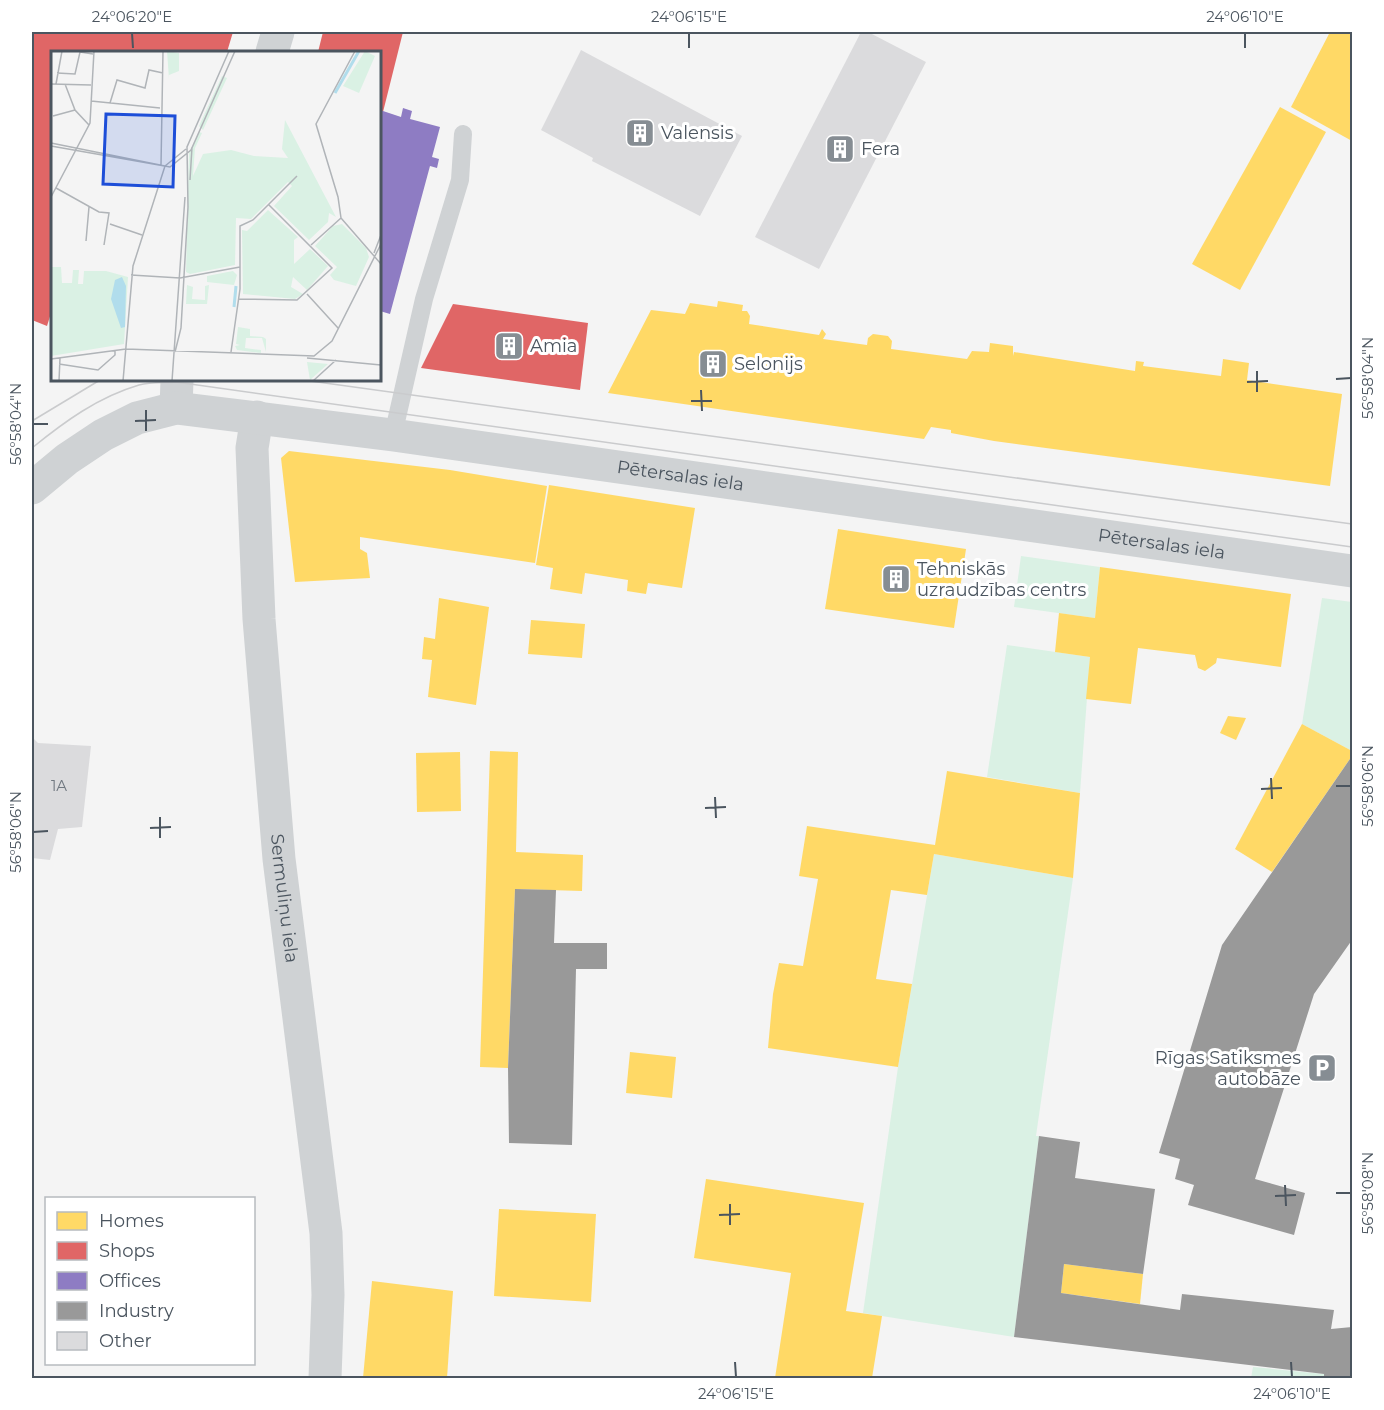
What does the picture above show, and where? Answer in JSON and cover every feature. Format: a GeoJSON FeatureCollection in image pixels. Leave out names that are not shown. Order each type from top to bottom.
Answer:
{"type":"FeatureCollection","features":[{"type":"Feature","properties":{"kind":"street"},"geometry":{"type":"LineString","coordinates":[[272,51],[278,32]]}},
{"type":"Feature","properties":{"kind":"street","name":"Pētersalas iela"},"geometry":{"type":"LineString","coordinates":[[32,488],[67,459],[103,435],[137,418],[176,394],[256,417],[1352,566]]}},
{"type":"Feature","properties":{"kind":"street","name":"Sermuliņu iela"},"geometry":{"type":"LineString","coordinates":[[256,417],[252,448],[259,619],[279,859],[326,1233],[328,1295],[325,1378]]}},
{"type":"Feature","properties":{"kind":"lane"},"geometry":{"type":"LineString","coordinates":[[393,435],[424,298],[460,180],[463,134]]}},
{"type":"Feature","properties":{"kind":"green space"},"geometry":{"type":"Polygon","coordinates":[[[1021,556],[1100,567],[1095,618],[1014,607],[1021,556]]]}},
{"type":"Feature","properties":{"kind":"green space"},"geometry":{"type":"Polygon","coordinates":[[[1322,598],[1352,602],[1352,751],[1302,724],[1322,598]]]}},
{"type":"Feature","properties":{"kind":"green space"},"geometry":{"type":"Polygon","coordinates":[[[1007,645],[1090,657],[1080,793],[987,777],[1007,645]]]}},
{"type":"Feature","properties":{"kind":"green space"},"geometry":{"type":"Polygon","coordinates":[[[934,854],[1073,878],[1036,1136],[1039,1136],[1014,1337],[863,1313],[898,1067],[934,854]]]}},
{"type":"Feature","properties":{"kind":"green space"},"geometry":{"type":"Polygon","coordinates":[[[1253,1367],[1324,1374],[1324,1378],[1251,1378],[1253,1367]]]}},
{"type":"Feature","properties":{"kind":"building: Homes"},"geometry":{"type":"Polygon","coordinates":[[[1330,32],[1352,32],[1352,141],[1291,107],[1330,32]]]}},
{"type":"Feature","properties":{"kind":"building: Homes"},"geometry":{"type":"Polygon","coordinates":[[[1280,107],[1326,132],[1240,290],[1192,264],[1280,107]]]}},
{"type":"Feature","properties":{"kind":"building: Homes"},"geometry":{"type":"Polygon","coordinates":[[[718,301],[743,305],[742,311],[747,311],[750,316],[749,324],[819,335],[822,329],[826,334],[823,339],[867,345],[868,338],[873,334],[888,336],[892,341],[891,349],[967,359],[972,351],[989,352],[990,343],[1013,346],[1013,356],[1014,352],[1135,371],[1136,361],[1144,362],[1143,366],[1221,376],[1223,359],[1249,363],[1247,380],[1342,394],[1330,486],[994,441],[931,427],[924,439],[608,393],[651,310],[685,314],[690,303],[717,307],[718,301]]]}},
{"type":"Feature","properties":{"kind":"building: Homes"},"geometry":{"type":"Polygon","coordinates":[[[289,451],[450,470],[547,486],[535,563],[360,537],[360,549],[367,553],[370,578],[295,582],[281,458],[289,451]]]}},
{"type":"Feature","properties":{"kind":"building: Homes"},"geometry":{"type":"Polygon","coordinates":[[[549,485],[695,508],[682,588],[648,583],[646,594],[627,591],[628,580],[585,573],[582,594],[550,589],[553,568],[536,565],[549,485]]]}},
{"type":"Feature","properties":{"kind":"building: Homes","name":"Tehniskās uzraudzības centrs"},"geometry":{"type":"Polygon","coordinates":[[[838,529],[966,549],[954,628],[825,609],[838,529]]]}},
{"type":"Feature","properties":{"kind":"building: Homes"},"geometry":{"type":"Polygon","coordinates":[[[1100,567],[1291,594],[1281,667],[1217,658],[1216,663],[1205,671],[1198,668],[1195,655],[1138,648],[1131,704],[1086,699],[1090,657],[1055,652],[1059,613],[1095,618],[1100,567]]]}},
{"type":"Feature","properties":{"kind":"building: Homes"},"geometry":{"type":"Polygon","coordinates":[[[439,598],[489,607],[476,705],[428,697],[432,660],[422,659],[424,637],[435,639],[439,598]]]}},
{"type":"Feature","properties":{"kind":"building: Homes"},"geometry":{"type":"Polygon","coordinates":[[[531,620],[585,624],[582,658],[528,654],[531,620]]]}},
{"type":"Feature","properties":{"kind":"building: Homes"},"geometry":{"type":"Polygon","coordinates":[[[1228,716],[1246,718],[1236,740],[1220,733],[1228,716]]]}},
{"type":"Feature","properties":{"kind":"building: Homes"},"geometry":{"type":"Polygon","coordinates":[[[1302,724],[1352,751],[1352,756],[1272,872],[1235,849],[1302,724]]]}},
{"type":"Feature","properties":{"kind":"building: Homes"},"geometry":{"type":"Polygon","coordinates":[[[490,751],[518,752],[516,852],[583,855],[582,891],[515,889],[508,1068],[480,1067],[490,751]]]}},
{"type":"Feature","properties":{"kind":"building: Homes"},"geometry":{"type":"Polygon","coordinates":[[[460,752],[461,811],[417,812],[416,753],[460,752]]]}},
{"type":"Feature","properties":{"kind":"building: Homes"},"geometry":{"type":"Polygon","coordinates":[[[947,771],[1080,793],[1073,878],[934,854],[927,895],[891,890],[876,979],[912,984],[898,1067],[768,1048],[773,994],[779,963],[803,966],[818,879],[799,876],[807,826],[935,845],[947,771]]]}},
{"type":"Feature","properties":{"kind":"building: Homes"},"geometry":{"type":"Polygon","coordinates":[[[630,1052],[676,1057],[672,1098],[626,1093],[630,1052]]]}},
{"type":"Feature","properties":{"kind":"building: Homes"},"geometry":{"type":"Polygon","coordinates":[[[706,1179],[864,1203],[846,1311],[882,1316],[872,1378],[775,1378],[791,1273],[694,1258],[706,1179]]]}},
{"type":"Feature","properties":{"kind":"building: Homes"},"geometry":{"type":"Polygon","coordinates":[[[499,1209],[596,1214],[591,1302],[494,1296],[499,1209]]]}},
{"type":"Feature","properties":{"kind":"building: Homes"},"geometry":{"type":"Polygon","coordinates":[[[1064,1264],[1143,1274],[1140,1304],[1061,1293],[1064,1264]]]}},
{"type":"Feature","properties":{"kind":"building: Homes"},"geometry":{"type":"Polygon","coordinates":[[[372,1281],[453,1291],[447,1378],[363,1378],[372,1281]]]}},
{"type":"Feature","properties":{"kind":"building: Shops"},"geometry":{"type":"Polygon","coordinates":[[[32,32],[233,32],[227,51],[51,51],[51,313],[47,326],[32,320],[32,32]]]}},
{"type":"Feature","properties":{"kind":"building: Shops"},"geometry":{"type":"Polygon","coordinates":[[[323,32],[403,32],[383,112],[381,111],[381,51],[318,51],[323,32]]]}},
{"type":"Feature","properties":{"kind":"building: Shops","name":"Amia"},"geometry":{"type":"Polygon","coordinates":[[[453,304],[588,323],[580,390],[421,368],[453,304]]]}},
{"type":"Feature","properties":{"kind":"building: Offices"},"geometry":{"type":"Polygon","coordinates":[[[403,108],[412,111],[410,119],[440,127],[432,157],[439,159],[437,168],[430,166],[390,314],[381,311],[381,110],[401,117],[403,108]]]}},
{"type":"Feature","properties":{"kind":"building: Industry"},"geometry":{"type":"Polygon","coordinates":[[[1352,756],[1352,940],[1314,994],[1255,1179],[1305,1193],[1294,1235],[1188,1205],[1194,1185],[1175,1179],[1180,1159],[1159,1153],[1222,945],[1352,756]]]}},
{"type":"Feature","properties":{"kind":"building: Industry"},"geometry":{"type":"Polygon","coordinates":[[[515,889],[556,890],[554,943],[607,943],[607,969],[576,969],[572,1145],[509,1143],[508,1068],[515,889]]]}},
{"type":"Feature","properties":{"kind":"building: Industry"},"geometry":{"type":"Polygon","coordinates":[[[1039,1136],[1080,1142],[1075,1178],[1155,1189],[1143,1274],[1064,1264],[1061,1293],[1180,1310],[1182,1294],[1334,1310],[1331,1329],[1352,1327],[1352,1378],[1324,1378],[1324,1374],[1014,1337],[1039,1136]]]}},
{"type":"Feature","properties":{"kind":"building: Other","name":"Fera"},"geometry":{"type":"Polygon","coordinates":[[[861,32],[868,32],[926,62],[819,269],[755,237],[861,32]]]}},
{"type":"Feature","properties":{"kind":"building: Other","name":"Valensis"},"geometry":{"type":"Polygon","coordinates":[[[581,50],[742,136],[700,216],[592,161],[593,158],[541,130],[581,50]]]}},
{"type":"Feature","properties":{"kind":"building: Other"},"geometry":{"type":"Polygon","coordinates":[[[32,737],[38,743],[91,746],[82,827],[58,829],[50,860],[32,858],[32,737]]]}},
{"type":"Feature","properties":{"kind":"tram line"},"geometry":{"type":"LineString","coordinates":[[32,421],[98,381]]}},
{"type":"Feature","properties":{"kind":"tram line"},"geometry":{"type":"LineString","coordinates":[[310,381],[1352,524]]}},
{"type":"Feature","properties":{"kind":"tram line"},"geometry":{"type":"LineString","coordinates":[[32,448],[69,420],[109,396],[139,385],[176,382],[1352,547]]}},
{"type":"Feature","properties":{"kind":"place","name":"Valensis"},"geometry":{"type":"Point","coordinates":[640,133]}},
{"type":"Feature","properties":{"kind":"place","name":"Fera"},"geometry":{"type":"Point","coordinates":[840,149]}},
{"type":"Feature","properties":{"kind":"place","name":"Amia"},"geometry":{"type":"Point","coordinates":[509,346]}},
{"type":"Feature","properties":{"kind":"place","name":"Selonijs"},"geometry":{"type":"Point","coordinates":[713,364]}},
{"type":"Feature","properties":{"kind":"place","name":"Tehniskās uzraudzības centrs"},"geometry":{"type":"Point","coordinates":[896,579]}},
{"type":"Feature","properties":{"kind":"place","name":"Rīgas Satiksmes autobāze"},"geometry":{"type":"Point","coordinates":[1322,1068]}}]}
